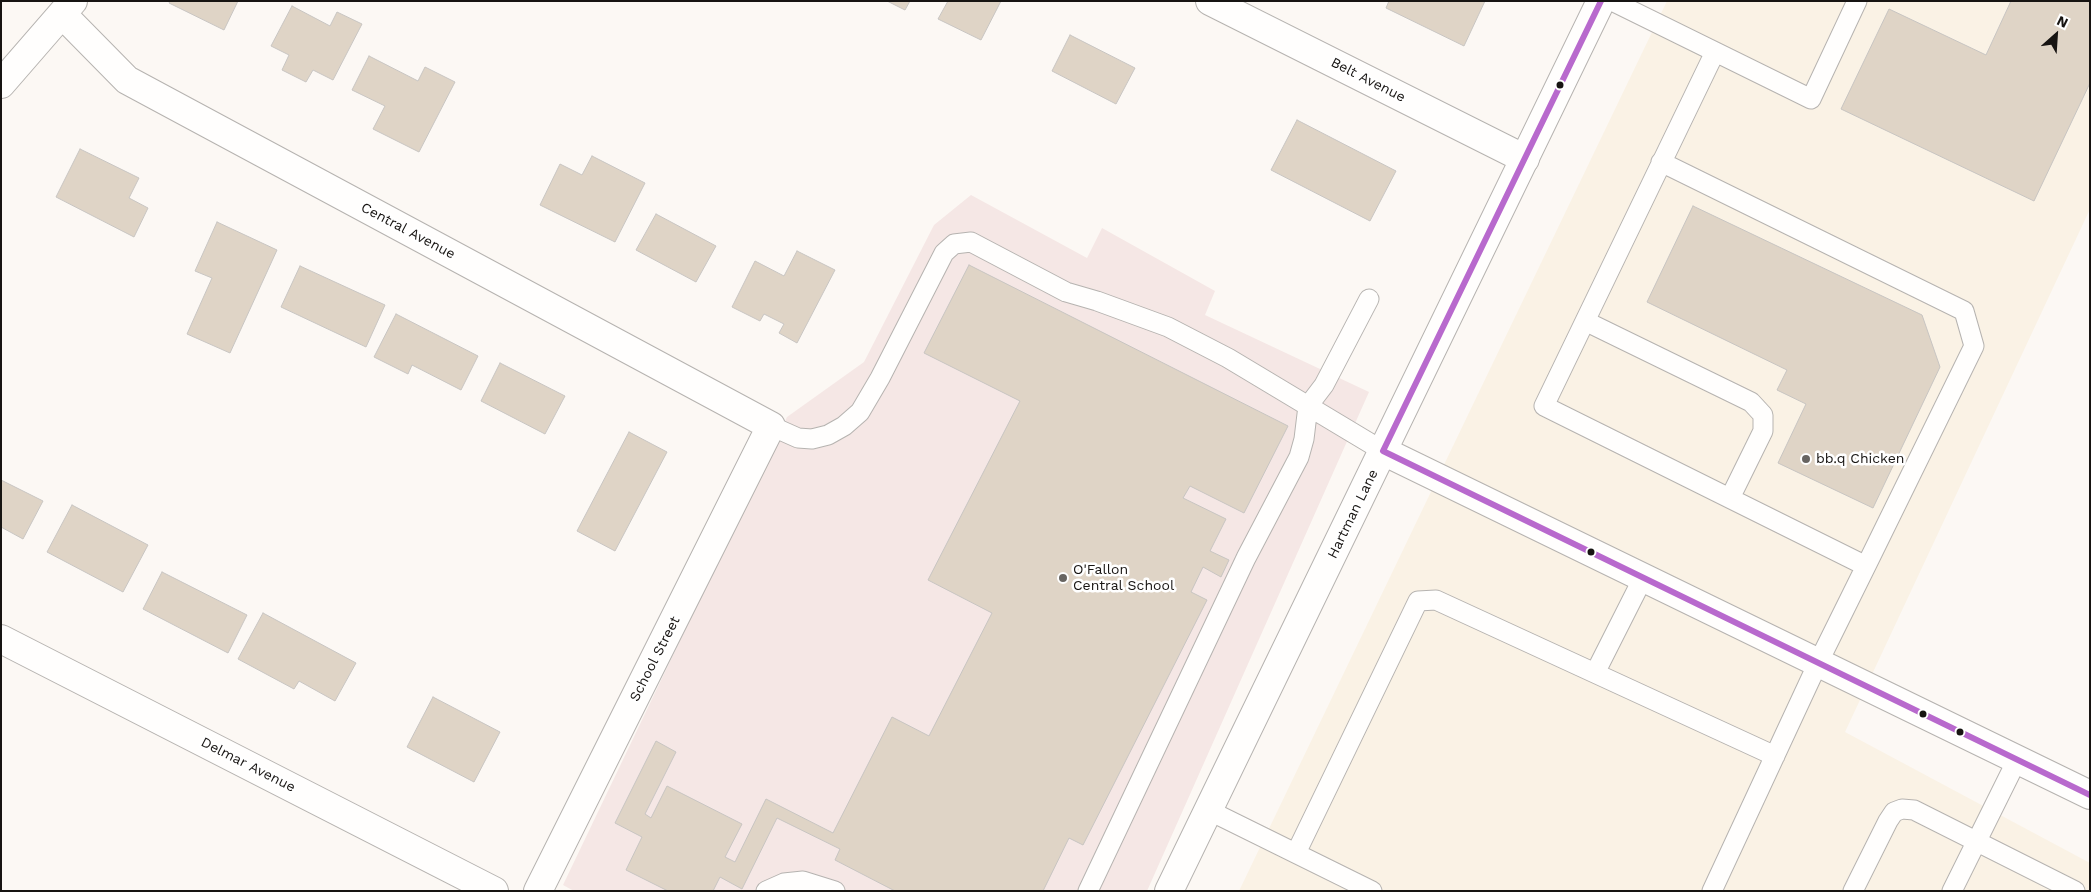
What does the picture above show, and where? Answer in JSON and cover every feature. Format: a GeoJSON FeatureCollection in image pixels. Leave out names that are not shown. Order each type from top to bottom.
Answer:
{"type":"FeatureCollection","features":[{"type":"Feature","properties":{"kind":"street","name":"Belt Avenue"},"geometry":{"type":"LineString","coordinates":[[1210,1],[1526,159]]}},
{"type":"Feature","properties":{"kind":"street","name":"Hartman Lane"},"geometry":{"type":"LineString","coordinates":[[1169,891],[1526,159],[1601,1]]}},
{"type":"Feature","properties":{"kind":"street"},"geometry":{"type":"LineString","coordinates":[[1,84],[67,8]]}},
{"type":"Feature","properties":{"kind":"street","name":"Central Avenue"},"geometry":{"type":"LineString","coordinates":[[67,8],[127,80],[771,426]]}},
{"type":"Feature","properties":{"kind":"street","name":"School Street"},"geometry":{"type":"LineString","coordinates":[[538,891],[771,426]]}},
{"type":"Feature","properties":{"kind":"street"},"geometry":{"type":"LineString","coordinates":[[1383,451],[2090,795]]}},
{"type":"Feature","properties":{"kind":"street","name":"Delmar Avenue"},"geometry":{"type":"LineString","coordinates":[[1,639],[494,891]]}},
{"type":"Feature","properties":{"kind":"lane"},"geometry":{"type":"LineString","coordinates":[[1612,1],[1812,99],[1857,1]]}},
{"type":"Feature","properties":{"kind":"lane"},"geometry":{"type":"LineString","coordinates":[[1715,52],[1544,406],[1866,566]]}},
{"type":"Feature","properties":{"kind":"lane"},"geometry":{"type":"LineString","coordinates":[[1661,162],[1964,311],[1974,346],[1818,663],[1712,891]]}},
{"type":"Feature","properties":{"kind":"lane"},"geometry":{"type":"LineString","coordinates":[[771,426],[798,438],[812,439],[828,435],[844,426],[860,412],[880,378],[944,253],[954,244],[962,242],[978,244],[1066,292],[1168,327],[1228,358],[1383,451]]}},
{"type":"Feature","properties":{"kind":"lane"},"geometry":{"type":"LineString","coordinates":[[1088,891],[1246,558],[1299,457],[1304,439],[1308,406],[1324,385],[1369,299]]}},
{"type":"Feature","properties":{"kind":"lane"},"geometry":{"type":"LineString","coordinates":[[1585,321],[1751,402],[1763,415],[1763,431],[1730,498]]}},
{"type":"Feature","properties":{"kind":"lane"},"geometry":{"type":"LineString","coordinates":[[1595,673],[1643,578]]}},
{"type":"Feature","properties":{"kind":"lane"},"geometry":{"type":"LineString","coordinates":[[1296,853],[1418,601],[1436,600],[1775,756]]}},
{"type":"Feature","properties":{"kind":"lane"},"geometry":{"type":"LineString","coordinates":[[1952,891],[2017,760]]}},
{"type":"Feature","properties":{"kind":"lane"},"geometry":{"type":"LineString","coordinates":[[1853,891],[1888,822],[1894,812],[1902,809],[1914,810],[2075,891]]}},
{"type":"Feature","properties":{"kind":"lane"},"geometry":{"type":"LineString","coordinates":[[1208,810],[1372,891]]}},
{"type":"Feature","properties":{"kind":"lane"},"geometry":{"type":"LineString","coordinates":[[766,891],[784,883],[802,880],[835,891]]}},
{"type":"Feature","properties":{"kind":"shaded area"},"geometry":{"type":"Polygon","coordinates":[[[1667,1],[2090,1],[2090,209],[1845,732],[2090,863],[2090,891],[1239,891],[1667,1]]]}},
{"type":"Feature","properties":{"kind":"shaded area"},"geometry":{"type":"Polygon","coordinates":[[[971,195],[1087,258],[1102,228],[1215,291],[1205,315],[1369,392],[1147,891],[574,891],[563,885],[787,417],[864,362],[934,225],[971,195]]]}},
{"type":"Feature","properties":{"kind":"building"},"geometry":{"type":"Polygon","coordinates":[[[170,1],[238,1],[224,30],[169,3],[170,1]]]}},
{"type":"Feature","properties":{"kind":"building"},"geometry":{"type":"Polygon","coordinates":[[[887,1],[910,1],[905,10],[887,1]]]}},
{"type":"Feature","properties":{"kind":"building"},"geometry":{"type":"Polygon","coordinates":[[[948,1],[1001,1],[981,40],[938,19],[948,1]]]}},
{"type":"Feature","properties":{"kind":"building"},"geometry":{"type":"Polygon","coordinates":[[[1389,1],[1485,1],[1464,46],[1386,8],[1389,1]]]}},
{"type":"Feature","properties":{"kind":"building"},"geometry":{"type":"Polygon","coordinates":[[[2011,1],[2090,1],[2090,83],[2034,201],[1841,109],[1889,9],[1986,55],[2011,1]]]}},
{"type":"Feature","properties":{"kind":"building"},"geometry":{"type":"Polygon","coordinates":[[[292,6],[330,26],[337,12],[362,24],[333,80],[313,70],[306,82],[282,70],[289,55],[271,46],[292,6]]]}},
{"type":"Feature","properties":{"kind":"building"},"geometry":{"type":"Polygon","coordinates":[[[1070,35],[1135,68],[1116,104],[1052,71],[1070,35]]]}},
{"type":"Feature","properties":{"kind":"building"},"geometry":{"type":"Polygon","coordinates":[[[369,56],[418,81],[425,67],[455,82],[419,152],[373,129],[385,106],[352,90],[369,56]]]}},
{"type":"Feature","properties":{"kind":"building"},"geometry":{"type":"Polygon","coordinates":[[[1297,120],[1396,171],[1370,221],[1271,170],[1297,120]]]}},
{"type":"Feature","properties":{"kind":"building"},"geometry":{"type":"Polygon","coordinates":[[[80,149],[139,178],[129,198],[148,208],[134,237],[56,197],[80,149]]]}},
{"type":"Feature","properties":{"kind":"building"},"geometry":{"type":"Polygon","coordinates":[[[592,156],[645,183],[615,242],[540,205],[560,164],[582,175],[592,156]]]}},
{"type":"Feature","properties":{"kind":"building"},"geometry":{"type":"Polygon","coordinates":[[[1693,206],[1922,315],[1940,367],[1873,508],[1778,463],[1806,404],[1777,390],[1787,370],[1647,302],[1693,206]]]}},
{"type":"Feature","properties":{"kind":"building"},"geometry":{"type":"Polygon","coordinates":[[[656,214],[716,246],[696,282],[636,250],[656,214]]]}},
{"type":"Feature","properties":{"kind":"building"},"geometry":{"type":"Polygon","coordinates":[[[217,222],[277,250],[230,353],[187,334],[212,278],[195,271],[217,222]]]}},
{"type":"Feature","properties":{"kind":"building"},"geometry":{"type":"Polygon","coordinates":[[[797,251],[835,270],[797,343],[779,333],[784,324],[764,314],[760,321],[732,307],[755,261],[784,276],[797,251]]]}},
{"type":"Feature","properties":{"kind":"building","name":"O'Fallon Central School"},"geometry":{"type":"Polygon","coordinates":[[[969,265],[1288,426],[1244,513],[1190,486],[1183,498],[1226,519],[1210,551],[1229,560],[1221,577],[1203,567],[1191,592],[1207,600],[1083,845],[1069,838],[1043,891],[895,891],[835,860],[840,849],[777,818],[742,889],[720,877],[713,891],[668,891],[626,870],[642,837],[615,823],[656,741],[676,752],[645,814],[651,818],[667,786],[742,824],[725,857],[735,862],[766,799],[833,833],[892,717],[929,736],[992,613],[928,580],[1020,401],[924,353],[969,265]]]}},
{"type":"Feature","properties":{"kind":"building"},"geometry":{"type":"Polygon","coordinates":[[[300,266],[385,305],[366,347],[281,307],[300,266]]]}},
{"type":"Feature","properties":{"kind":"building"},"geometry":{"type":"Polygon","coordinates":[[[396,314],[478,356],[461,390],[412,365],[408,374],[374,357],[396,314]]]}},
{"type":"Feature","properties":{"kind":"building"},"geometry":{"type":"Polygon","coordinates":[[[500,363],[565,396],[545,434],[481,401],[500,363]]]}},
{"type":"Feature","properties":{"kind":"building"},"geometry":{"type":"Polygon","coordinates":[[[629,432],[667,452],[615,551],[577,531],[629,432]]]}},
{"type":"Feature","properties":{"kind":"building"},"geometry":{"type":"Polygon","coordinates":[[[1,480],[43,501],[23,539],[1,527],[1,480]]]}},
{"type":"Feature","properties":{"kind":"building"},"geometry":{"type":"Polygon","coordinates":[[[72,505],[148,545],[123,592],[47,552],[72,505]]]}},
{"type":"Feature","properties":{"kind":"building"},"geometry":{"type":"Polygon","coordinates":[[[162,572],[247,615],[228,653],[143,609],[162,572]]]}},
{"type":"Feature","properties":{"kind":"building"},"geometry":{"type":"Polygon","coordinates":[[[263,613],[356,663],[335,701],[299,681],[294,689],[238,659],[263,613]]]}},
{"type":"Feature","properties":{"kind":"building"},"geometry":{"type":"Polygon","coordinates":[[[433,697],[500,732],[474,782],[407,747],[433,697]]]}},
{"type":"Feature","properties":{"kind":"transit line"},"geometry":{"type":"LineString","coordinates":[[1383,451],[1601,1]]}},
{"type":"Feature","properties":{"kind":"transit line"},"geometry":{"type":"LineString","coordinates":[[1383,451],[2090,795]]}},
{"type":"Feature","properties":{"kind":"place","name":"bb.q Chicken"},"geometry":{"type":"Point","coordinates":[1806,459]}},
{"type":"Feature","properties":{"kind":"place","name":"O'Fallon Central School"},"geometry":{"type":"Point","coordinates":[1063,578]}}]}
